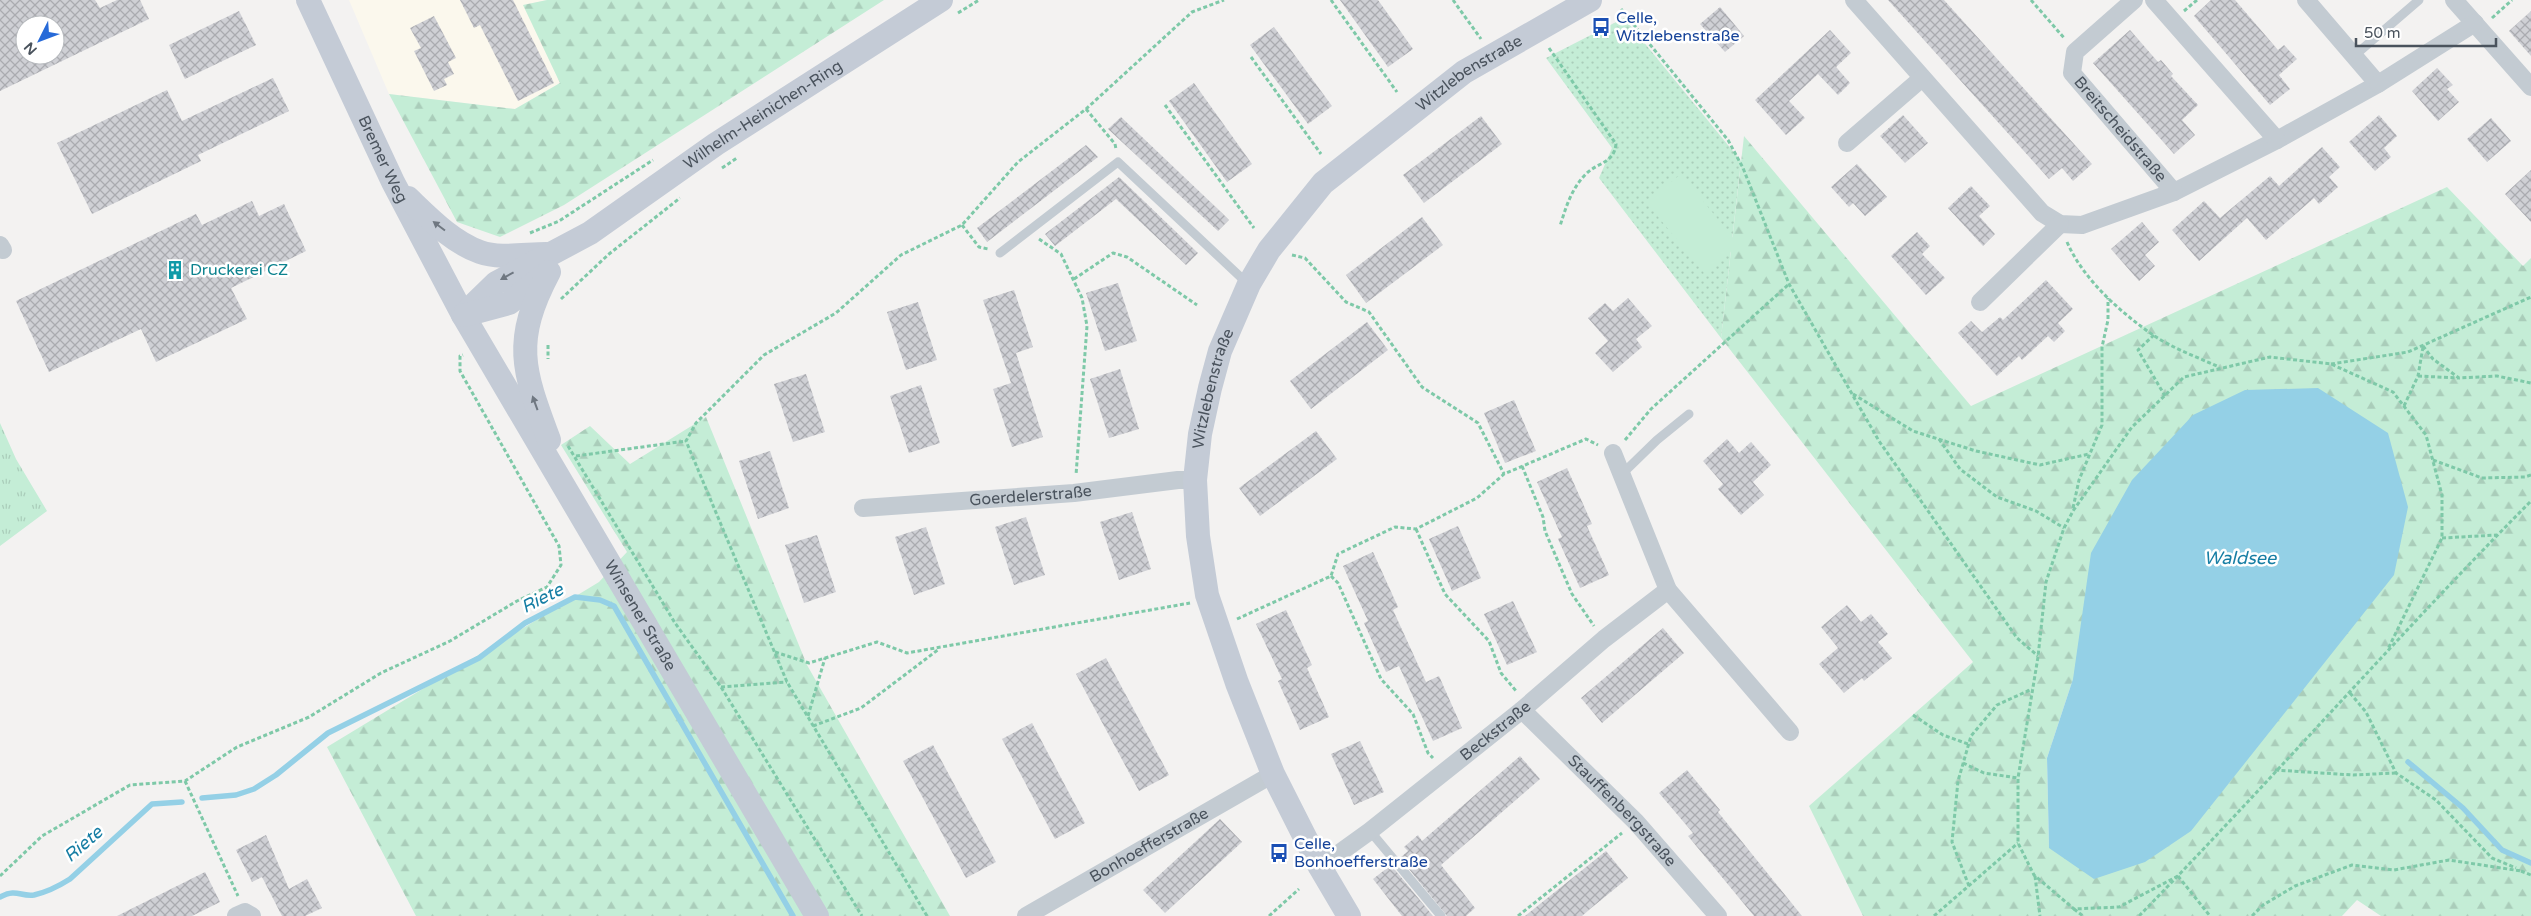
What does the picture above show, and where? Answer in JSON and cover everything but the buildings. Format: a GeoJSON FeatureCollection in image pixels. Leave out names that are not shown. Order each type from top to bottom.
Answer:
{"type":"FeatureCollection","features":[{"type":"Feature","properties":{"kind":"main road","name":"Bremer Weg"},"geometry":{"type":"LineString","coordinates":[[308,0],[393,182],[463,315]]}},
{"type":"Feature","properties":{"kind":"main road","name":"Witzlebenstraße"},"geometry":{"type":"LineString","coordinates":[[1350,916],[1320,867],[1274,774],[1237,683],[1207,595],[1198,536],[1195,480],[1200,434],[1210,388],[1220,351],[1249,284],[1269,250],[1323,183],[1464,72],[1590,0]]}},
{"type":"Feature","properties":{"kind":"main road","name":"Wilhelm-Heinichen-Ring"},"geometry":{"type":"LineString","coordinates":[[463,315],[496,283],[549,263],[716,144],[947,8]]}},
{"type":"Feature","properties":{"kind":"main road"},"geometry":{"type":"LineString","coordinates":[[393,182],[432,221],[456,239],[480,252],[549,263],[534,304],[526,334],[524,362],[530,388],[571,498]]}},
{"type":"Feature","properties":{"kind":"main road","name":"Winsener Straße"},"geometry":{"type":"LineString","coordinates":[[463,315],[817,916]]}},
{"type":"Feature","properties":{"kind":"street"},"geometry":{"type":"LineString","coordinates":[[1854,0],[1921,79],[2042,213],[2060,224],[1980,302]]}},
{"type":"Feature","properties":{"kind":"street","name":"Breitscheidstraße"},"geometry":{"type":"LineString","coordinates":[[2134,0],[2075,52],[2072,73],[2174,192]]}},
{"type":"Feature","properties":{"kind":"street"},"geometry":{"type":"LineString","coordinates":[[2154,0],[2277,140]]}},
{"type":"Feature","properties":{"kind":"street"},"geometry":{"type":"LineString","coordinates":[[2306,0],[2378,84]]}},
{"type":"Feature","properties":{"kind":"street"},"geometry":{"type":"LineString","coordinates":[[2454,0],[2531,87]]}},
{"type":"Feature","properties":{"kind":"street","name":"Breitscheidstraße"},"geometry":{"type":"LineString","coordinates":[[2060,224],[2082,225],[2174,192],[2277,140],[2477,26]]}},
{"type":"Feature","properties":{"kind":"street"},"geometry":{"type":"LineString","coordinates":[[1847,143],[1921,79]]}},
{"type":"Feature","properties":{"kind":"street"},"geometry":{"type":"LineString","coordinates":[[1613,453],[1668,590],[1790,732]]}},
{"type":"Feature","properties":{"kind":"street","name":"Goerdelerstraße"},"geometry":{"type":"LineString","coordinates":[[863,508],[1074,493],[1178,480],[1195,480]]}},
{"type":"Feature","properties":{"kind":"street","name":"Beckstraße"},"geometry":{"type":"LineString","coordinates":[[1320,867],[1370,831],[1524,707],[1604,639],[1668,590]]}},
{"type":"Feature","properties":{"kind":"street","name":"Stauffenbergstraße"},"geometry":{"type":"LineString","coordinates":[[1524,707],[1636,822],[1718,916]]}},
{"type":"Feature","properties":{"kind":"street","name":"Bonhoefferstraße"},"geometry":{"type":"LineString","coordinates":[[1026,916],[1274,774]]}},
{"type":"Feature","properties":{"kind":"lane"},"geometry":{"type":"LineString","coordinates":[[2354,56],[2419,0]]}},
{"type":"Feature","properties":{"kind":"lane"},"geometry":{"type":"LineString","coordinates":[[1000,253],[1118,162],[1249,284]]}},
{"type":"Feature","properties":{"kind":"lane"},"geometry":{"type":"LineString","coordinates":[[1621,474],[1657,440],[1689,414]]}},
{"type":"Feature","properties":{"kind":"lane"},"geometry":{"type":"LineString","coordinates":[[1370,831],[1441,916]]}},
{"type":"Feature","properties":{"kind":"path"},"geometry":{"type":"LineString","coordinates":[[947,8],[979,0]]}},
{"type":"Feature","properties":{"kind":"path"},"geometry":{"type":"LineString","coordinates":[[686,442],[696,423],[764,355],[836,313],[901,255],[962,225],[1018,162],[1086,109],[1192,12],[1224,0]]}},
{"type":"Feature","properties":{"kind":"path"},"geometry":{"type":"LineString","coordinates":[[1331,0],[1397,92]]}},
{"type":"Feature","properties":{"kind":"path"},"geometry":{"type":"LineString","coordinates":[[1454,0],[1482,39]]}},
{"type":"Feature","properties":{"kind":"path"},"geometry":{"type":"LineString","coordinates":[[2031,0],[2075,52]]}},
{"type":"Feature","properties":{"kind":"path"},"geometry":{"type":"LineString","coordinates":[[2477,26],[2512,0]]}},
{"type":"Feature","properties":{"kind":"path"},"geometry":{"type":"LineString","coordinates":[[1621,9],[1728,140],[1743,168],[1789,284],[1879,441],[2011,630],[2038,657]]}},
{"type":"Feature","properties":{"kind":"path"},"geometry":{"type":"LineString","coordinates":[[1548,47],[1616,144],[1615,152],[1609,161],[1598,164],[1586,174],[1571,195],[1560,226]]}},
{"type":"Feature","properties":{"kind":"path"},"geometry":{"type":"LineString","coordinates":[[1251,57],[1321,154]]}},
{"type":"Feature","properties":{"kind":"path"},"geometry":{"type":"LineString","coordinates":[[1165,105],[1254,228]]}},
{"type":"Feature","properties":{"kind":"path"},"geometry":{"type":"LineString","coordinates":[[1086,109],[1115,144],[1118,162]]}},
{"type":"Feature","properties":{"kind":"path"},"geometry":{"type":"LineString","coordinates":[[525,235],[559,221],[660,156]]}},
{"type":"Feature","properties":{"kind":"path"},"geometry":{"type":"LineString","coordinates":[[716,172],[740,156]]}},
{"type":"Feature","properties":{"kind":"path"},"geometry":{"type":"LineString","coordinates":[[554,305],[609,254],[685,194]]}},
{"type":"Feature","properties":{"kind":"path"},"geometry":{"type":"LineString","coordinates":[[2060,224],[2074,259],[2108,298],[2154,335],[2219,368]]}},
{"type":"Feature","properties":{"kind":"path"},"geometry":{"type":"LineString","coordinates":[[962,225],[979,247],[1000,253]]}},
{"type":"Feature","properties":{"kind":"path"},"geometry":{"type":"LineString","coordinates":[[1028,232],[1061,254],[1082,298],[1087,326],[1074,493]]}},
{"type":"Feature","properties":{"kind":"path"},"geometry":{"type":"LineString","coordinates":[[1073,279],[1113,253],[1127,257],[1197,305]]}},
{"type":"Feature","properties":{"kind":"path"},"geometry":{"type":"LineString","coordinates":[[1292,255],[1305,258],[1346,302],[1369,312],[1422,387],[1478,423],[1504,474]]}},
{"type":"Feature","properties":{"kind":"path"},"geometry":{"type":"LineString","coordinates":[[1231,622],[1331,576],[1338,554],[1395,527],[1416,529],[1477,498],[1504,474],[1522,466],[1586,439],[1613,453],[1652,410],[1789,284]]}},
{"type":"Feature","properties":{"kind":"path"},"geometry":{"type":"LineString","coordinates":[[2040,916],[2034,875],[2018,843],[2018,778],[2038,657],[2046,582],[2064,528],[2073,511],[2132,427],[2184,377],[2270,357],[2331,364],[2408,352],[2531,297]]}},
{"type":"Feature","properties":{"kind":"path"},"geometry":{"type":"LineString","coordinates":[[2073,511],[2079,480],[2102,425],[2102,347],[2108,320],[2108,298]]}},
{"type":"Feature","properties":{"kind":"path"},"geometry":{"type":"LineString","coordinates":[[2154,335],[2138,350],[2165,396]]}},
{"type":"Feature","properties":{"kind":"path"},"geometry":{"type":"LineString","coordinates":[[547,342],[549,350],[547,368]]}},
{"type":"Feature","properties":{"kind":"path"},"geometry":{"type":"LineString","coordinates":[[0,876],[42,836],[130,785],[185,781],[237,747],[309,717],[381,673],[450,641],[517,601],[547,587],[562,565],[559,546],[460,371],[460,356],[480,346]]}},
{"type":"Feature","properties":{"kind":"path"},"geometry":{"type":"LineString","coordinates":[[2404,406],[2418,376],[2423,346]]}},
{"type":"Feature","properties":{"kind":"path"},"geometry":{"type":"LineString","coordinates":[[2423,346],[2433,359],[2459,378]]}},
{"type":"Feature","properties":{"kind":"path"},"geometry":{"type":"LineString","coordinates":[[2331,364],[2393,392],[2426,435],[2442,495],[2442,538],[2388,649]]}},
{"type":"Feature","properties":{"kind":"path"},"geometry":{"type":"LineString","coordinates":[[2418,376],[2459,378],[2497,376],[2531,383]]}},
{"type":"Feature","properties":{"kind":"path"},"geometry":{"type":"LineString","coordinates":[[1852,393],[1913,431],[1976,451],[2040,464],[2089,454]]}},
{"type":"Feature","properties":{"kind":"path"},"geometry":{"type":"LineString","coordinates":[[1939,439],[1960,469],[1997,497],[2036,511],[2064,528]]}},
{"type":"Feature","properties":{"kind":"path"},"geometry":{"type":"LineString","coordinates":[[576,456],[686,442]]}},
{"type":"Feature","properties":{"kind":"path"},"geometry":{"type":"LineString","coordinates":[[686,442],[787,682],[926,916]]}},
{"type":"Feature","properties":{"kind":"path"},"geometry":{"type":"LineString","coordinates":[[566,443],[576,456],[675,623],[721,687],[862,916]]}},
{"type":"Feature","properties":{"kind":"path"},"geometry":{"type":"LineString","coordinates":[[2432,460],[2482,478],[2525,478],[2531,475]]}},
{"type":"Feature","properties":{"kind":"path"},"geometry":{"type":"LineString","coordinates":[[1522,466],[1543,517],[1545,532],[1572,594],[1604,639]]}},
{"type":"Feature","properties":{"kind":"path"},"geometry":{"type":"LineString","coordinates":[[2139,916],[2350,693],[2388,649],[2531,500]]}},
{"type":"Feature","properties":{"kind":"path"},"geometry":{"type":"LineString","coordinates":[[1416,529],[1445,594],[1489,641],[1501,672],[1524,707]]}},
{"type":"Feature","properties":{"kind":"path"},"geometry":{"type":"LineString","coordinates":[[2442,538],[2498,535]]}},
{"type":"Feature","properties":{"kind":"path"},"geometry":{"type":"LineString","coordinates":[[1331,576],[1338,583],[1381,679],[1413,714],[1428,753],[1444,771]]}},
{"type":"Feature","properties":{"kind":"path"},"geometry":{"type":"LineString","coordinates":[[774,652],[809,663],[878,642],[907,653],[1190,604]]}},
{"type":"Feature","properties":{"kind":"path"},"geometry":{"type":"LineString","coordinates":[[813,726],[861,708],[940,648]]}},
{"type":"Feature","properties":{"kind":"path"},"geometry":{"type":"LineString","coordinates":[[808,717],[825,658]]}},
{"type":"Feature","properties":{"kind":"path"},"geometry":{"type":"LineString","coordinates":[[721,687],[787,682]]}},
{"type":"Feature","properties":{"kind":"path"},"geometry":{"type":"LineString","coordinates":[[1968,886],[1952,842],[1958,780],[1968,744],[1971,736],[1997,705],[2033,688]]}},
{"type":"Feature","properties":{"kind":"path"},"geometry":{"type":"LineString","coordinates":[[2350,693],[2366,712],[2396,773],[2436,800],[2492,858],[2531,875]]}},
{"type":"Feature","properties":{"kind":"path"},"geometry":{"type":"LineString","coordinates":[[1913,715],[1943,735],[1968,744]]}},
{"type":"Feature","properties":{"kind":"path"},"geometry":{"type":"LineString","coordinates":[[1963,763],[1984,773],[2018,778]]}},
{"type":"Feature","properties":{"kind":"path"},"geometry":{"type":"LineString","coordinates":[[2276,770],[2352,775],[2396,773]]}},
{"type":"Feature","properties":{"kind":"path"},"geometry":{"type":"LineString","coordinates":[[185,781],[245,914]]}},
{"type":"Feature","properties":{"kind":"path"},"geometry":{"type":"LineString","coordinates":[[1518,916],[1636,822]]}},
{"type":"Feature","properties":{"kind":"path"},"geometry":{"type":"LineString","coordinates":[[1934,916],[2018,843]]}},
{"type":"Feature","properties":{"kind":"path"},"geometry":{"type":"LineString","coordinates":[[2252,916],[2263,905],[2295,886],[2352,865],[2394,870],[2449,860],[2522,871]]}},
{"type":"Feature","properties":{"kind":"path"},"geometry":{"type":"LineString","coordinates":[[2034,875],[2083,916]]}},
{"type":"Feature","properties":{"kind":"path"},"geometry":{"type":"LineString","coordinates":[[2074,909],[2119,907],[2178,876]]}},
{"type":"Feature","properties":{"kind":"path"},"geometry":{"type":"LineString","coordinates":[[2178,876],[2210,916]]}},
{"type":"Feature","properties":{"kind":"path"},"geometry":{"type":"LineString","coordinates":[[1269,916],[1298,889]]}},
{"type":"Feature","properties":{"kind":"shaded area"},"geometry":{"type":"Polygon","coordinates":[[[349,0],[547,0],[524,5],[560,83],[515,109],[389,94],[349,0]]]}},
{"type":"Feature","properties":{"kind":"green space"},"geometry":{"type":"Polygon","coordinates":[[[547,0],[884,0],[564,205],[500,237],[457,222],[389,94],[515,109],[560,83],[523,5],[547,0]]]}},
{"type":"Feature","properties":{"kind":"green space"},"geometry":{"type":"Polygon","coordinates":[[[1624,18],[1741,161],[1721,338],[1599,178],[1612,148],[1546,58],[1624,18]]]}},
{"type":"Feature","properties":{"kind":"green space"},"geometry":{"type":"Polygon","coordinates":[[[1744,136],[1971,406],[2447,187],[2523,266],[2531,258],[2531,916],[2381,916],[2357,900],[2342,916],[1863,916],[1809,806],[1973,662],[1721,338],[1744,136]],[[2091,553],[2073,679],[2047,758],[2049,848],[2091,553]]]}},
{"type":"Feature","properties":{"kind":"green space"},"geometry":{"type":"Polygon","coordinates":[[[1681,174],[1739,245],[1704,273],[1646,202],[1681,174]]]}},
{"type":"Feature","properties":{"kind":"green space"},"geometry":{"type":"Polygon","coordinates":[[[706,417],[807,665],[950,916],[416,916],[327,747],[599,582],[627,552],[561,445],[590,426],[630,464],[706,417]]]}},
{"type":"Feature","properties":{"kind":"green space"},"geometry":{"type":"Polygon","coordinates":[[[0,423],[16,459],[47,511],[0,546],[0,423]]]}},
{"type":"Feature","properties":{"kind":"water","name":"Waldsee"},"geometry":{"type":"Polygon","coordinates":[[[2318,388],[2388,433],[2408,507],[2394,575],[2191,831],[2145,862],[2094,879],[2049,848],[2047,758],[2073,679],[2091,553],[2132,480],[2193,415],[2245,390],[2318,388]]]}},
{"type":"Feature","properties":{"kind":"waterway","name":"Riete"},"geometry":{"type":"LineString","coordinates":[[202,798],[236,795],[254,789],[276,775],[328,733],[479,658],[525,623],[575,597],[600,600],[614,606],[793,916]]}},
{"type":"Feature","properties":{"kind":"waterway"},"geometry":{"type":"LineString","coordinates":[[2408,762],[2463,808],[2502,850],[2531,863]]}},
{"type":"Feature","properties":{"kind":"waterway","name":"Riete"},"geometry":{"type":"LineString","coordinates":[[0,897],[11,893],[34,895],[57,886],[70,879],[152,804],[182,802]]}},
{"type":"Feature","properties":{"kind":"place","name":"Celle, Witzlebenstraße"},"geometry":{"type":"Point","coordinates":[1601,27]}},
{"type":"Feature","properties":{"kind":"place","name":"Druckerei CZ"},"geometry":{"type":"Point","coordinates":[175,270]}},
{"type":"Feature","properties":{"kind":"place","name":"Celle, Bonhoefferstraße"},"geometry":{"type":"Point","coordinates":[1279,853]}}]}
